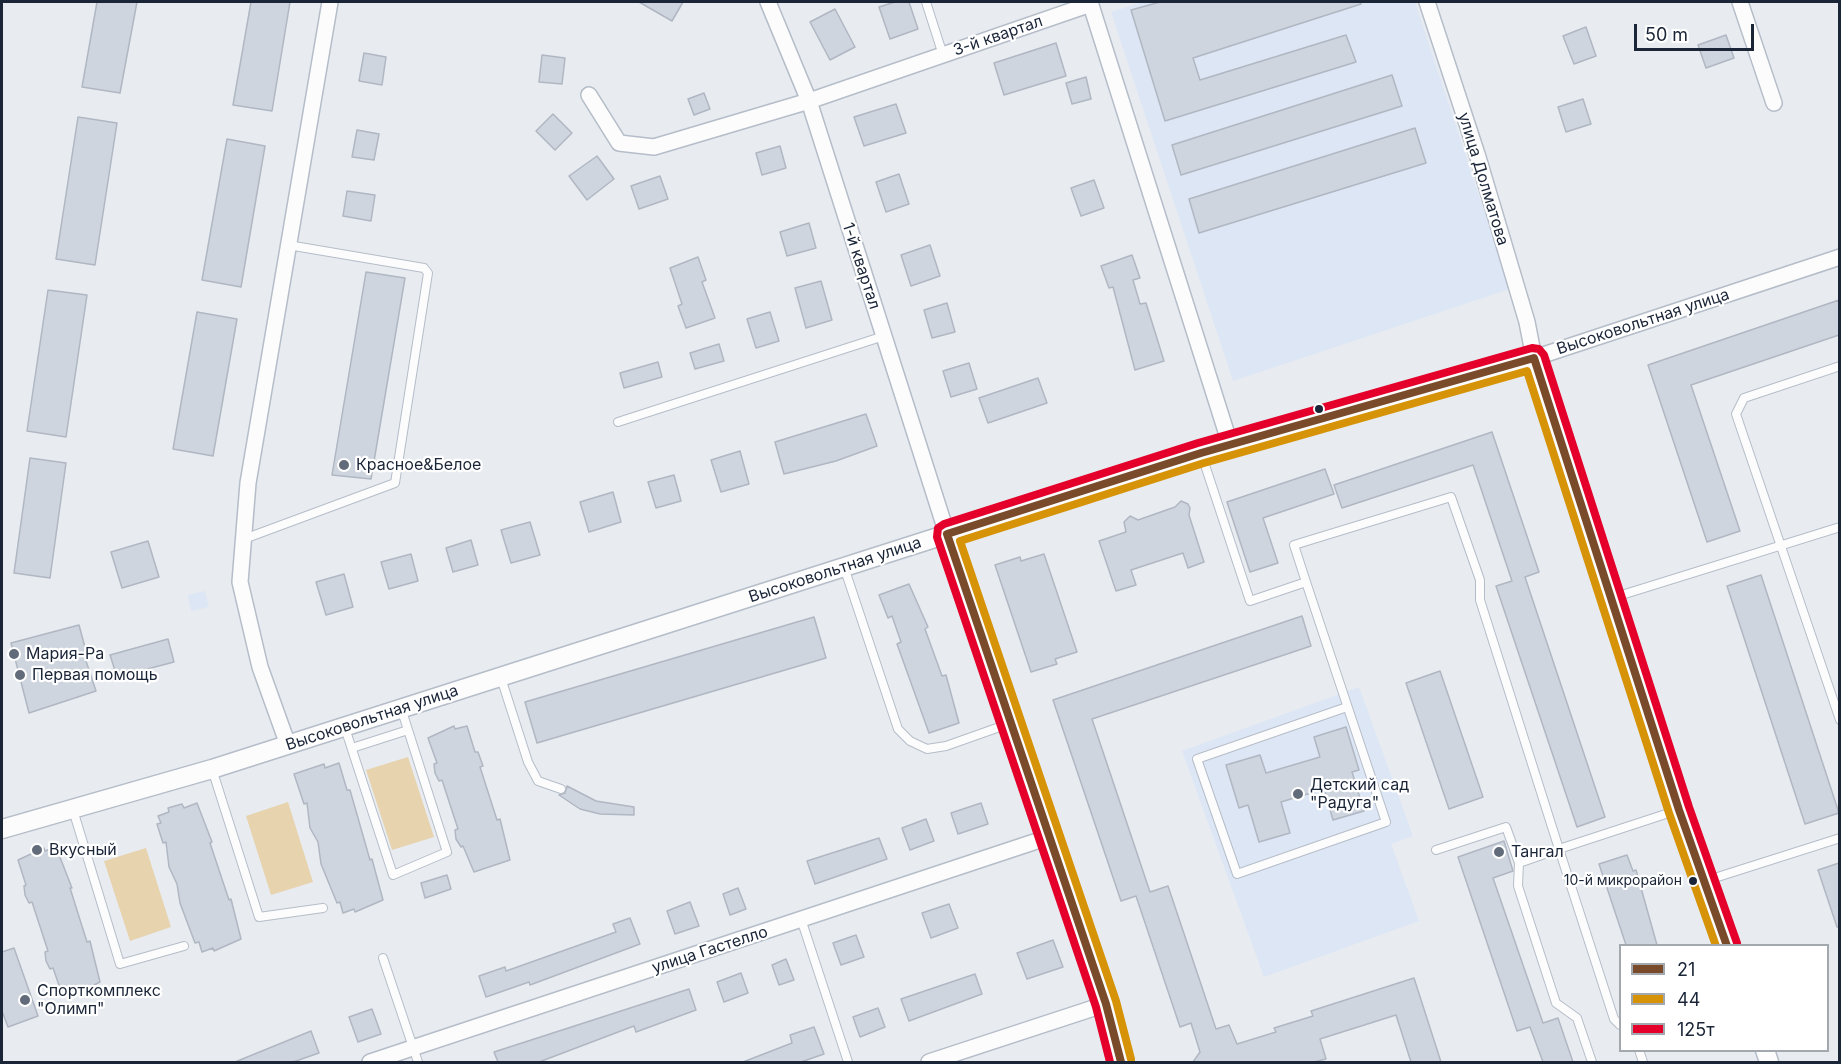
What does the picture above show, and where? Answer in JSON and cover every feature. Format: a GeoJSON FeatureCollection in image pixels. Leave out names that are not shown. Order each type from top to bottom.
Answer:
{"type":"FeatureCollection","features":[{"type":"Feature","properties":{"kind":"street"},"geometry":{"type":"LineString","coordinates":[[288,745],[260,667],[240,582],[248,483],[330,2]]}},
{"type":"Feature","properties":{"kind":"street","name":"1-й квартал"},"geometry":{"type":"LineString","coordinates":[[768,2],[809,101],[947,534]]}},
{"type":"Feature","properties":{"kind":"street","name":"улица Долматова"},"geometry":{"type":"LineString","coordinates":[[1427,2],[1477,154],[1527,322],[1534,358]]}},
{"type":"Feature","properties":{"kind":"street"},"geometry":{"type":"LineString","coordinates":[[1740,2],[1774,103]]}},
{"type":"Feature","properties":{"kind":"street","name":"3-й квартал"},"geometry":{"type":"LineString","coordinates":[[589,95],[619,143],[654,147],[809,101],[1091,3],[1230,444]]}},
{"type":"Feature","properties":{"kind":"street","name":"Высоковольтная улица"},"geometry":{"type":"LineString","coordinates":[[2,829],[212,769],[1230,444],[1534,358],[1839,257]]}},
{"type":"Feature","properties":{"kind":"street"},"geometry":{"type":"LineString","coordinates":[[1534,358],[1679,810],[1727,944]]}},
{"type":"Feature","properties":{"kind":"street"},"geometry":{"type":"LineString","coordinates":[[947,534],[1106,1004],[1121,1062]]}},
{"type":"Feature","properties":{"kind":"street","name":"улица Гастелло"},"geometry":{"type":"LineString","coordinates":[[370,1062],[416,1055],[801,919],[1049,837]]}},
{"type":"Feature","properties":{"kind":"street"},"geometry":{"type":"LineString","coordinates":[[929,1062],[1106,1004]]}},
{"type":"Feature","properties":{"kind":"lane"},"geometry":{"type":"LineString","coordinates":[[926,2],[943,55]]}},
{"type":"Feature","properties":{"kind":"lane"},"geometry":{"type":"LineString","coordinates":[[243,539],[395,483],[428,273],[424,268],[288,245]]}},
{"type":"Feature","properties":{"kind":"lane"},"geometry":{"type":"LineString","coordinates":[[618,422],[884,336]]}},
{"type":"Feature","properties":{"kind":"lane"},"geometry":{"type":"LineString","coordinates":[[1839,366],[1744,398],[1736,414],[1839,720]]}},
{"type":"Feature","properties":{"kind":"lane"},"geometry":{"type":"LineString","coordinates":[[1201,453],[1250,601],[1306,582]]}},
{"type":"Feature","properties":{"kind":"lane"},"geometry":{"type":"LineString","coordinates":[[1347,707],[1197,759],[1237,874],[1386,822],[1294,545],[1451,497],[1480,580],[1480,600],[1559,849],[1614,1019],[1619,1024]]}},
{"type":"Feature","properties":{"kind":"lane"},"geometry":{"type":"LineString","coordinates":[[1610,598],[1839,527]]}},
{"type":"Feature","properties":{"kind":"lane"},"geometry":{"type":"LineString","coordinates":[[844,567],[898,729],[910,741],[927,749],[946,746],[1011,723]]}},
{"type":"Feature","properties":{"kind":"lane"},"geometry":{"type":"LineString","coordinates":[[501,678],[528,762],[538,781],[561,789]]}},
{"type":"Feature","properties":{"kind":"lane"},"geometry":{"type":"LineString","coordinates":[[345,727],[393,876],[447,852],[401,708]]}},
{"type":"Feature","properties":{"kind":"lane"},"geometry":{"type":"LineString","coordinates":[[352,748],[408,730]]}},
{"type":"Feature","properties":{"kind":"lane"},"geometry":{"type":"LineString","coordinates":[[212,769],[259,917],[323,908]]}},
{"type":"Feature","properties":{"kind":"lane"},"geometry":{"type":"LineString","coordinates":[[74,810],[120,964],[184,946]]}},
{"type":"Feature","properties":{"kind":"lane"},"geometry":{"type":"LineString","coordinates":[[1519,863],[1679,810]]}},
{"type":"Feature","properties":{"kind":"lane"},"geometry":{"type":"LineString","coordinates":[[1436,850],[1506,827],[1519,863],[1518,886],[1556,1003],[1577,1018],[1592,1062]]}},
{"type":"Feature","properties":{"kind":"lane"},"geometry":{"type":"LineString","coordinates":[[1705,881],[1839,838]]}},
{"type":"Feature","properties":{"kind":"lane"},"geometry":{"type":"LineString","coordinates":[[801,919],[848,1062]]}},
{"type":"Feature","properties":{"kind":"lane"},"geometry":{"type":"LineString","coordinates":[[383,958],[416,1055]]}},
{"type":"Feature","properties":{"kind":"shaded area"},"geometry":{"type":"Polygon","coordinates":[[[1142,2],[1415,2],[1510,289],[1233,381],[1111,12],[1142,2]]]}},
{"type":"Feature","properties":{"kind":"shaded area"},"geometry":{"type":"Polygon","coordinates":[[[205,591],[209,607],[191,611],[188,595],[205,591]]]}},
{"type":"Feature","properties":{"kind":"shaded area","name":"Детский сад \"Радуга\""},"geometry":{"type":"Polygon","coordinates":[[[1359,687],[1413,836],[1391,844],[1419,921],[1264,977],[1182,751],[1359,687]]]}},
{"type":"Feature","properties":{"kind":"shaded area"},"geometry":{"type":"Polygon","coordinates":[[[408,757],[434,837],[392,850],[366,770],[408,757]]]}},
{"type":"Feature","properties":{"kind":"shaded area"},"geometry":{"type":"Polygon","coordinates":[[[288,802],[313,882],[271,895],[246,816],[288,802]]]}},
{"type":"Feature","properties":{"kind":"shaded area"},"geometry":{"type":"Polygon","coordinates":[[[146,848],[171,927],[130,941],[104,861],[146,848]]]}},
{"type":"Feature","properties":{"kind":"building"},"geometry":{"type":"Polygon","coordinates":[[[97,2],[137,2],[120,93],[82,87],[97,2]]]}},
{"type":"Feature","properties":{"kind":"building"},"geometry":{"type":"Polygon","coordinates":[[[251,2],[290,2],[272,111],[233,105],[251,2]]]}},
{"type":"Feature","properties":{"kind":"building"},"geometry":{"type":"Polygon","coordinates":[[[639,2],[683,2],[672,21],[639,2]]]}},
{"type":"Feature","properties":{"kind":"building"},"geometry":{"type":"Polygon","coordinates":[[[895,2],[909,2],[918,29],[890,39],[879,7],[895,2]]]}},
{"type":"Feature","properties":{"kind":"building"},"geometry":{"type":"Polygon","coordinates":[[[1160,2],[1360,2],[1361,4],[1193,58],[1200,80],[1346,35],[1356,62],[1165,121],[1131,10],[1160,2]]]}},
{"type":"Feature","properties":{"kind":"building"},"geometry":{"type":"Polygon","coordinates":[[[835,9],[855,47],[830,60],[810,22],[835,9]]]}},
{"type":"Feature","properties":{"kind":"building"},"geometry":{"type":"Polygon","coordinates":[[[1586,27],[1596,56],[1574,64],[1563,36],[1586,27]]]}},
{"type":"Feature","properties":{"kind":"building"},"geometry":{"type":"Polygon","coordinates":[[[1726,35],[1734,58],[1706,68],[1698,45],[1726,35]]]}},
{"type":"Feature","properties":{"kind":"building"},"geometry":{"type":"Polygon","coordinates":[[[1056,43],[1066,76],[1004,95],[994,63],[1056,43]]]}},
{"type":"Feature","properties":{"kind":"building"},"geometry":{"type":"Polygon","coordinates":[[[364,53],[386,57],[382,85],[359,81],[364,53]]]}},
{"type":"Feature","properties":{"kind":"building"},"geometry":{"type":"Polygon","coordinates":[[[542,55],[565,58],[562,84],[539,82],[542,55]]]}},
{"type":"Feature","properties":{"kind":"building"},"geometry":{"type":"Polygon","coordinates":[[[1392,75],[1402,106],[1181,175],[1172,145],[1392,75]]]}},
{"type":"Feature","properties":{"kind":"building"},"geometry":{"type":"Polygon","coordinates":[[[1086,77],[1091,99],[1072,104],[1066,83],[1086,77]]]}},
{"type":"Feature","properties":{"kind":"building"},"geometry":{"type":"Polygon","coordinates":[[[704,93],[710,109],[694,115],[688,99],[704,93]]]}},
{"type":"Feature","properties":{"kind":"building"},"geometry":{"type":"Polygon","coordinates":[[[1583,99],[1591,124],[1566,132],[1558,107],[1583,99]]]}},
{"type":"Feature","properties":{"kind":"building"},"geometry":{"type":"Polygon","coordinates":[[[896,104],[906,133],[864,146],[854,117],[896,104]]]}},
{"type":"Feature","properties":{"kind":"building"},"geometry":{"type":"Polygon","coordinates":[[[553,114],[572,133],[555,150],[536,131],[553,114]]]}},
{"type":"Feature","properties":{"kind":"building"},"geometry":{"type":"Polygon","coordinates":[[[78,117],[117,123],[95,265],[56,259],[78,117]]]}},
{"type":"Feature","properties":{"kind":"building"},"geometry":{"type":"Polygon","coordinates":[[[1415,128],[1426,163],[1199,233],[1189,199],[1415,128]]]}},
{"type":"Feature","properties":{"kind":"building"},"geometry":{"type":"Polygon","coordinates":[[[357,130],[379,134],[374,160],[352,157],[357,130]]]}},
{"type":"Feature","properties":{"kind":"building"},"geometry":{"type":"Polygon","coordinates":[[[227,139],[265,146],[241,287],[202,280],[227,139]]]}},
{"type":"Feature","properties":{"kind":"building"},"geometry":{"type":"Polygon","coordinates":[[[780,146],[786,168],[762,175],[756,153],[780,146]]]}},
{"type":"Feature","properties":{"kind":"building"},"geometry":{"type":"Polygon","coordinates":[[[597,156],[614,179],[587,200],[569,176],[597,156]]]}},
{"type":"Feature","properties":{"kind":"building"},"geometry":{"type":"Polygon","coordinates":[[[899,174],[909,204],[886,212],[876,182],[899,174]]]}},
{"type":"Feature","properties":{"kind":"building"},"geometry":{"type":"Polygon","coordinates":[[[660,176],[668,199],[639,209],[631,186],[660,176]]]}},
{"type":"Feature","properties":{"kind":"building"},"geometry":{"type":"Polygon","coordinates":[[[1094,180],[1104,208],[1081,216],[1071,188],[1094,180]]]}},
{"type":"Feature","properties":{"kind":"building"},"geometry":{"type":"Polygon","coordinates":[[[347,191],[375,195],[371,221],[343,216],[347,191]]]}},
{"type":"Feature","properties":{"kind":"building"},"geometry":{"type":"Polygon","coordinates":[[[809,223],[816,248],[787,256],[780,232],[809,223]]]}},
{"type":"Feature","properties":{"kind":"building"},"geometry":{"type":"Polygon","coordinates":[[[930,245],[940,276],[911,286],[901,255],[930,245]]]}},
{"type":"Feature","properties":{"kind":"building"},"geometry":{"type":"Polygon","coordinates":[[[1132,255],[1140,278],[1133,280],[1140,304],[1146,303],[1164,361],[1135,370],[1113,287],[1109,288],[1101,266],[1132,255]]]}},
{"type":"Feature","properties":{"kind":"building"},"geometry":{"type":"Polygon","coordinates":[[[698,257],[706,280],[702,282],[715,318],[686,328],[678,306],[682,304],[670,268],[698,257]]]}},
{"type":"Feature","properties":{"kind":"building"},"geometry":{"type":"Polygon","coordinates":[[[366,272],[405,278],[371,479],[332,475],[366,272]]]}},
{"type":"Feature","properties":{"kind":"building"},"geometry":{"type":"Polygon","coordinates":[[[821,281],[832,320],[806,328],[795,288],[821,281]]]}},
{"type":"Feature","properties":{"kind":"building"},"geometry":{"type":"Polygon","coordinates":[[[48,290],[87,295],[66,437],[27,431],[48,290]]]}},
{"type":"Feature","properties":{"kind":"building"},"geometry":{"type":"Polygon","coordinates":[[[1839,300],[1839,335],[1691,385],[1740,531],[1707,542],[1648,365],[1839,300]]]}},
{"type":"Feature","properties":{"kind":"building"},"geometry":{"type":"Polygon","coordinates":[[[947,303],[955,332],[932,338],[924,310],[947,303]]]}},
{"type":"Feature","properties":{"kind":"building"},"geometry":{"type":"Polygon","coordinates":[[[197,312],[237,319],[213,456],[173,449],[197,312]]]}},
{"type":"Feature","properties":{"kind":"building"},"geometry":{"type":"Polygon","coordinates":[[[770,312],[779,341],[756,348],[747,319],[770,312]]]}},
{"type":"Feature","properties":{"kind":"building"},"geometry":{"type":"Polygon","coordinates":[[[719,344],[724,361],[695,369],[690,353],[719,344]]]}},
{"type":"Feature","properties":{"kind":"building"},"geometry":{"type":"Polygon","coordinates":[[[658,362],[662,377],[624,388],[620,373],[658,362]]]}},
{"type":"Feature","properties":{"kind":"building"},"geometry":{"type":"Polygon","coordinates":[[[969,363],[977,389],[951,397],[943,371],[969,363]]]}},
{"type":"Feature","properties":{"kind":"building"},"geometry":{"type":"Polygon","coordinates":[[[1038,378],[1047,403],[988,423],[979,398],[1038,378]]]}},
{"type":"Feature","properties":{"kind":"building"},"geometry":{"type":"Polygon","coordinates":[[[866,414],[877,446],[836,461],[784,474],[775,442],[866,414]]]}},
{"type":"Feature","properties":{"kind":"building"},"geometry":{"type":"Polygon","coordinates":[[[1492,432],[1539,572],[1525,577],[1605,817],[1577,827],[1496,586],[1512,581],[1473,465],[1342,508],[1334,485],[1492,432]]]}},
{"type":"Feature","properties":{"kind":"building"},"geometry":{"type":"Polygon","coordinates":[[[740,451],[749,484],[721,492],[711,460],[740,451]]]}},
{"type":"Feature","properties":{"kind":"building"},"geometry":{"type":"Polygon","coordinates":[[[30,458],[66,463],[50,578],[14,573],[30,458]]]}},
{"type":"Feature","properties":{"kind":"building"},"geometry":{"type":"Polygon","coordinates":[[[1325,469],[1334,494],[1263,518],[1278,563],[1250,572],[1227,502],[1325,469]]]}},
{"type":"Feature","properties":{"kind":"building"},"geometry":{"type":"Polygon","coordinates":[[[674,475],[681,501],[656,508],[648,482],[674,475]]]}},
{"type":"Feature","properties":{"kind":"building"},"geometry":{"type":"Polygon","coordinates":[[[613,492],[621,522],[589,532],[580,502],[613,492]]]}},
{"type":"Feature","properties":{"kind":"building"},"geometry":{"type":"Polygon","coordinates":[[[1181,501],[1188,504],[1190,508],[1189,515],[1204,562],[1188,568],[1183,553],[1131,570],[1136,585],[1116,591],[1099,541],[1126,532],[1124,522],[1130,516],[1138,520],[1175,507],[1181,501]]]}},
{"type":"Feature","properties":{"kind":"building"},"geometry":{"type":"Polygon","coordinates":[[[530,522],[540,555],[511,563],[501,530],[530,522]]]}},
{"type":"Feature","properties":{"kind":"building"},"geometry":{"type":"Polygon","coordinates":[[[471,540],[478,565],[453,572],[446,548],[471,540]]]}},
{"type":"Feature","properties":{"kind":"building"},"geometry":{"type":"Polygon","coordinates":[[[148,541],[159,577],[122,588],[111,552],[148,541]]]}},
{"type":"Feature","properties":{"kind":"building"},"geometry":{"type":"Polygon","coordinates":[[[411,554],[418,581],[389,589],[381,562],[411,554]]]}},
{"type":"Feature","properties":{"kind":"building"},"geometry":{"type":"Polygon","coordinates":[[[1044,554],[1077,652],[1055,659],[1057,664],[1031,672],[995,565],[1020,557],[1021,561],[1044,554]]]}},
{"type":"Feature","properties":{"kind":"building"},"geometry":{"type":"Polygon","coordinates":[[[344,574],[353,607],[326,615],[316,582],[344,574]]]}},
{"type":"Feature","properties":{"kind":"building"},"geometry":{"type":"Polygon","coordinates":[[[1761,575],[1839,813],[1805,824],[1727,586],[1761,575]]]}},
{"type":"Feature","properties":{"kind":"building"},"geometry":{"type":"Polygon","coordinates":[[[909,584],[928,627],[925,629],[942,676],[946,675],[959,723],[929,733],[897,644],[901,642],[892,616],[888,618],[879,595],[909,584]]]}},
{"type":"Feature","properties":{"kind":"building"},"geometry":{"type":"Polygon","coordinates":[[[1302,616],[1311,646],[1092,719],[1150,892],[1168,886],[1216,1029],[1229,1025],[1237,1044],[1276,1032],[1274,1028],[1313,1016],[1311,1011],[1414,978],[1441,1062],[1411,1062],[1396,1015],[1320,1039],[1326,1059],[1314,1062],[1193,1062],[1200,1052],[1191,1023],[1180,1027],[1136,896],[1121,901],[1053,700],[1302,616]]]}},
{"type":"Feature","properties":{"kind":"building"},"geometry":{"type":"Polygon","coordinates":[[[814,617],[826,658],[537,743],[525,702],[814,617]]]}},
{"type":"Feature","properties":{"kind":"building"},"geometry":{"type":"Polygon","coordinates":[[[79,625],[86,651],[83,652],[96,691],[29,713],[11,643],[79,625]]]}},
{"type":"Feature","properties":{"kind":"building"},"geometry":{"type":"Polygon","coordinates":[[[168,639],[174,662],[117,677],[110,655],[168,639]]]}},
{"type":"Feature","properties":{"kind":"building"},"geometry":{"type":"Polygon","coordinates":[[[1440,671],[1483,797],[1449,809],[1406,683],[1440,671]]]}},
{"type":"Feature","properties":{"kind":"building"},"geometry":{"type":"Polygon","coordinates":[[[454,726],[455,729],[467,726],[475,752],[478,752],[483,766],[480,767],[497,820],[500,819],[510,860],[474,872],[463,846],[461,847],[456,839],[455,830],[458,829],[442,780],[439,781],[435,773],[434,764],[437,763],[428,738],[454,726]]]}},
{"type":"Feature","properties":{"kind":"building"},"geometry":{"type":"Polygon","coordinates":[[[1346,727],[1359,770],[1352,772],[1364,811],[1333,820],[1324,789],[1281,802],[1290,833],[1259,842],[1248,805],[1239,808],[1226,765],[1260,755],[1266,773],[1320,757],[1314,737],[1346,727]]]}},
{"type":"Feature","properties":{"kind":"building"},"geometry":{"type":"Polygon","coordinates":[[[339,763],[347,790],[350,790],[383,900],[355,912],[354,909],[343,913],[321,864],[318,842],[310,828],[307,803],[304,804],[294,774],[324,764],[325,768],[339,763]]]}},
{"type":"Feature","properties":{"kind":"building"},"geometry":{"type":"Polygon","coordinates":[[[567,786],[596,801],[634,807],[634,815],[600,814],[580,809],[559,795],[565,793],[567,786]]]}},
{"type":"Feature","properties":{"kind":"building"},"geometry":{"type":"Polygon","coordinates":[[[197,803],[212,842],[210,843],[229,900],[231,899],[241,939],[214,951],[213,948],[202,952],[199,942],[195,943],[180,903],[177,884],[169,867],[166,842],[163,843],[157,824],[161,823],[158,816],[169,812],[168,808],[182,804],[184,808],[197,803]]]}},
{"type":"Feature","properties":{"kind":"building"},"geometry":{"type":"Polygon","coordinates":[[[981,803],[988,824],[958,834],[951,813],[981,803]]]}},
{"type":"Feature","properties":{"kind":"building"},"geometry":{"type":"Polygon","coordinates":[[[926,819],[934,841],[910,850],[902,828],[926,819]]]}},
{"type":"Feature","properties":{"kind":"building"},"geometry":{"type":"Polygon","coordinates":[[[879,838],[887,859],[815,884],[807,861],[879,838]]]}},
{"type":"Feature","properties":{"kind":"building"},"geometry":{"type":"Polygon","coordinates":[[[1504,841],[1513,871],[1493,878],[1543,1023],[1558,1018],[1573,1062],[1543,1062],[1530,1027],[1517,1031],[1458,857],[1504,841]]]}},
{"type":"Feature","properties":{"kind":"building"},"geometry":{"type":"Polygon","coordinates":[[[56,847],[72,888],[70,888],[87,942],[90,941],[100,982],[76,994],[75,990],[62,994],[53,968],[50,969],[46,961],[45,952],[48,951],[32,902],[29,903],[25,895],[24,886],[26,885],[18,860],[44,848],[45,851],[56,847]]]}},
{"type":"Feature","properties":{"kind":"building"},"geometry":{"type":"Polygon","coordinates":[[[1627,855],[1633,871],[1636,870],[1657,944],[1626,944],[1599,864],[1627,855]]]}},
{"type":"Feature","properties":{"kind":"building"},"geometry":{"type":"Polygon","coordinates":[[[1839,863],[1839,927],[1837,927],[1818,870],[1839,863]]]}},
{"type":"Feature","properties":{"kind":"building"},"geometry":{"type":"Polygon","coordinates":[[[447,875],[451,889],[425,898],[421,883],[447,875]]]}},
{"type":"Feature","properties":{"kind":"building"},"geometry":{"type":"Polygon","coordinates":[[[738,888],[746,909],[730,915],[723,894],[738,888]]]}},
{"type":"Feature","properties":{"kind":"building"},"geometry":{"type":"Polygon","coordinates":[[[690,902],[699,926],[675,934],[667,911],[690,902]]]}},
{"type":"Feature","properties":{"kind":"building"},"geometry":{"type":"Polygon","coordinates":[[[949,904],[958,928],[931,938],[922,913],[949,904]]]}},
{"type":"Feature","properties":{"kind":"building"},"geometry":{"type":"Polygon","coordinates":[[[630,918],[640,944],[530,985],[529,982],[486,997],[479,976],[505,967],[506,971],[616,932],[613,924],[630,918]]]}},
{"type":"Feature","properties":{"kind":"building"},"geometry":{"type":"Polygon","coordinates":[[[856,935],[864,957],[841,965],[833,943],[856,935]]]}},
{"type":"Feature","properties":{"kind":"building"},"geometry":{"type":"Polygon","coordinates":[[[1053,940],[1063,967],[1027,979],[1017,953],[1053,940]]]}},
{"type":"Feature","properties":{"kind":"building"},"geometry":{"type":"Polygon","coordinates":[[[14,948],[38,1016],[8,1027],[2,1011],[2,952],[14,948]]]}},
{"type":"Feature","properties":{"kind":"building"},"geometry":{"type":"Polygon","coordinates":[[[786,959],[794,980],[779,985],[772,965],[786,959]]]}},
{"type":"Feature","properties":{"kind":"building"},"geometry":{"type":"Polygon","coordinates":[[[741,973],[748,993],[724,1002],[717,982],[741,973]]]}},
{"type":"Feature","properties":{"kind":"building"},"geometry":{"type":"Polygon","coordinates":[[[975,974],[982,994],[909,1021],[901,999],[975,974]]]}},
{"type":"Feature","properties":{"kind":"building"},"geometry":{"type":"Polygon","coordinates":[[[689,989],[696,1010],[636,1032],[634,1026],[539,1062],[498,1062],[494,1052],[689,989]]]}},
{"type":"Feature","properties":{"kind":"building"},"geometry":{"type":"Polygon","coordinates":[[[878,1008],[885,1027],[860,1037],[853,1017],[878,1008]]]}},
{"type":"Feature","properties":{"kind":"building"},"geometry":{"type":"Polygon","coordinates":[[[372,1009],[381,1034],[358,1042],[349,1017],[372,1009]]]}},
{"type":"Feature","properties":{"kind":"building"},"geometry":{"type":"Polygon","coordinates":[[[814,1027],[824,1054],[801,1062],[743,1062],[792,1043],[790,1035],[814,1027]]]}},
{"type":"Feature","properties":{"kind":"building"},"geometry":{"type":"Polygon","coordinates":[[[311,1031],[319,1053],[293,1062],[235,1062],[311,1031]]]}},
{"type":"Feature","properties":{"kind":"transit line","name":"125т"},"geometry":{"type":"LineString","coordinates":[[1110,1062],[1096,1007],[937,537],[938,528],[944,524],[1198,443],[1532,348],[1539,349],[1544,355],[1689,807],[1737,943]]}},
{"type":"Feature","properties":{"kind":"transit line","name":"21"},"geometry":{"type":"LineString","coordinates":[[1121,1062],[1106,1004],[947,534],[1201,453],[1534,358],[1679,810],[1726,944]]}},
{"type":"Feature","properties":{"kind":"transit line","name":"44"},"geometry":{"type":"LineString","coordinates":[[1131,1059],[1116,1001],[960,541],[1204,463],[1527,371],[1669,813],[1715,944]]}},
{"type":"Feature","properties":{"kind":"place","name":"Красное&Белое"},"geometry":{"type":"Point","coordinates":[344,465]}},
{"type":"Feature","properties":{"kind":"place","name":"Мария-Ра"},"geometry":{"type":"Point","coordinates":[14,654]}},
{"type":"Feature","properties":{"kind":"place","name":"Первая помощь"},"geometry":{"type":"Point","coordinates":[20,675]}},
{"type":"Feature","properties":{"kind":"place","name":"Детский сад \"Радуга\""},"geometry":{"type":"Point","coordinates":[1298,794]}},
{"type":"Feature","properties":{"kind":"place","name":"Вкусный"},"geometry":{"type":"Point","coordinates":[37,850]}},
{"type":"Feature","properties":{"kind":"place","name":"Тангал"},"geometry":{"type":"Point","coordinates":[1499,852]}},
{"type":"Feature","properties":{"kind":"place","name":"10-й микрорайон"},"geometry":{"type":"Point","coordinates":[1693,881]}},
{"type":"Feature","properties":{"kind":"place","name":"Спорткомплекс \"Олимп\""},"geometry":{"type":"Point","coordinates":[25,1000]}}]}
